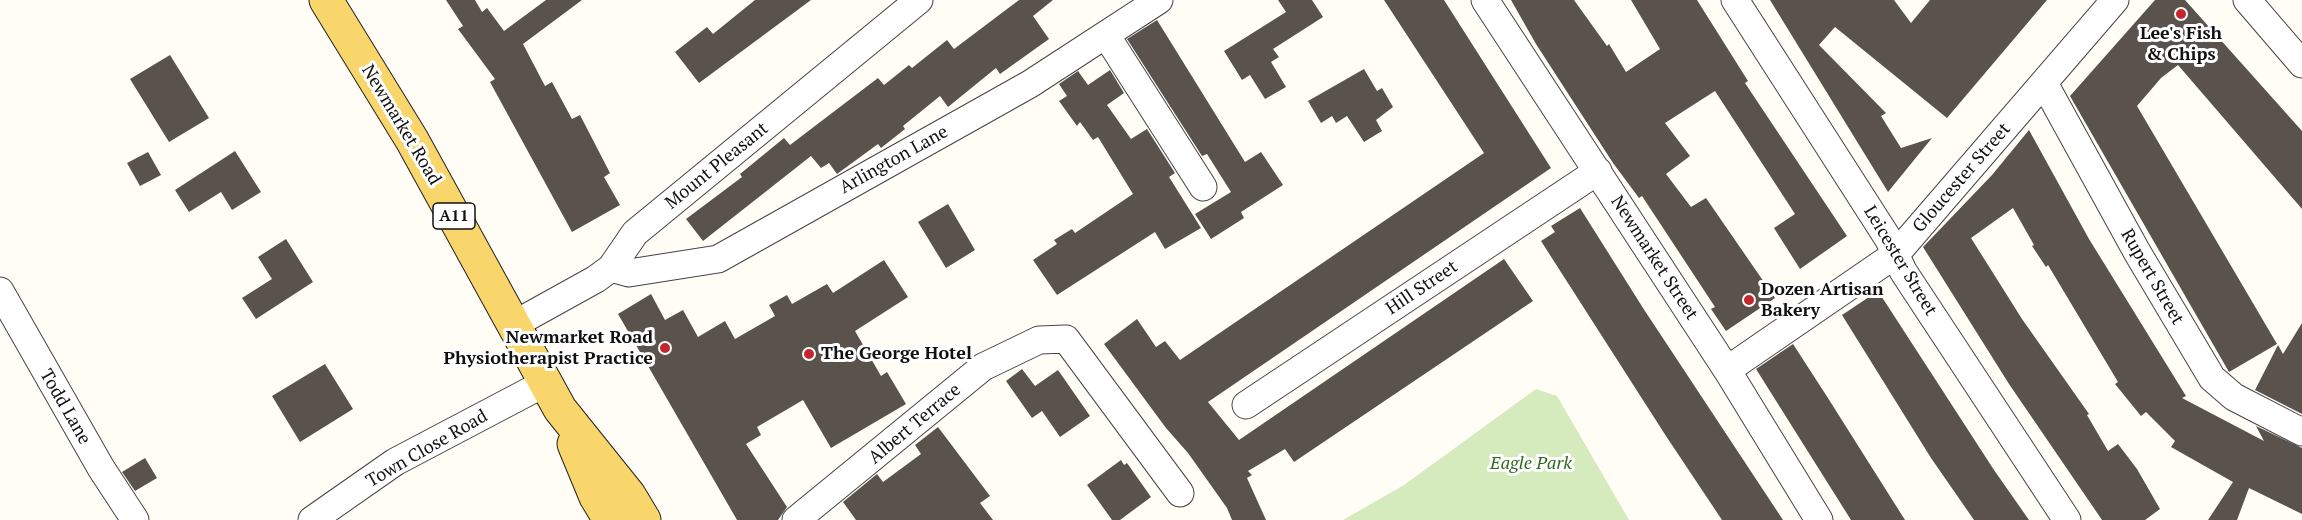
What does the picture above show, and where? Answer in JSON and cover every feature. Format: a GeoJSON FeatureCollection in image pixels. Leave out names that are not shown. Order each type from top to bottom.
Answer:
{"type":"FeatureCollection","features":[{"type":"Feature","properties":{"kind":"main road","name":"Newmarket Road"},"geometry":{"type":"LineString","coordinates":[[326,0],[412,140],[553,396],[596,497],[609,520]]}},
{"type":"Feature","properties":{"kind":"main road","name":"Newmarket Road"},"geometry":{"type":"LineString","coordinates":[[553,396],[629,495],[644,520]]}},
{"type":"Feature","properties":{"kind":"street","name":"Mount Pleasant"},"geometry":{"type":"LineString","coordinates":[[513,325],[596,279],[611,268],[635,234],[919,0]]}},
{"type":"Feature","properties":{"kind":"street","name":"Arlington Lane"},"geometry":{"type":"LineString","coordinates":[[611,268],[629,273],[718,259],[1030,84],[1159,0]]}},
{"type":"Feature","properties":{"kind":"street","name":"Newmarket Street"},"geometry":{"type":"LineString","coordinates":[[1485,0],[1727,370],[1819,520]]}},
{"type":"Feature","properties":{"kind":"street","name":"Leicester Street"},"geometry":{"type":"LineString","coordinates":[[1734,0],[1896,254],[1909,281],[2067,520]]}},
{"type":"Feature","properties":{"kind":"street","name":"Gloucester Street"},"geometry":{"type":"LineString","coordinates":[[1727,370],[1896,254],[2115,0]]}},
{"type":"Feature","properties":{"kind":"street"},"geometry":{"type":"LineString","coordinates":[[2247,0],[2302,64]]}},
{"type":"Feature","properties":{"kind":"street"},"geometry":{"type":"LineString","coordinates":[[1106,35],[1203,187]]}},
{"type":"Feature","properties":{"kind":"street","name":"Rupert Street"},"geometry":{"type":"LineString","coordinates":[[2044,83],[2137,252],[2212,378],[2234,397],[2302,432]]}},
{"type":"Feature","properties":{"kind":"street","name":"Hill Street"},"geometry":{"type":"LineString","coordinates":[[1246,405],[1598,171]]}},
{"type":"Feature","properties":{"kind":"street","name":"Todd Lane"},"geometry":{"type":"LineString","coordinates":[[0,291],[101,468],[135,520]]}},
{"type":"Feature","properties":{"kind":"street","name":"Albert Terrace"},"geometry":{"type":"LineString","coordinates":[[796,520],[983,367],[1039,340],[1066,339],[1180,493]]}},
{"type":"Feature","properties":{"kind":"street","name":"Town Close Road"},"geometry":{"type":"LineString","coordinates":[[312,520],[395,462],[553,396]]}},
{"type":"Feature","properties":{"kind":"green space","name":"Eagle Park"},"geometry":{"type":"Polygon","coordinates":[[[1536,389],[1557,396],[1629,520],[1343,520],[1404,485],[1536,389]]]}},
{"type":"Feature","properties":{"kind":"building"},"geometry":{"type":"Polygon","coordinates":[[[446,0],[475,0],[482,12],[487,8],[504,31],[546,0],[582,0],[523,44],[545,86],[552,82],[572,119],[580,115],[610,173],[604,177],[620,205],[572,232],[490,82],[495,79],[458,29],[463,26],[446,0]]]}},
{"type":"Feature","properties":{"kind":"building"},"geometry":{"type":"Polygon","coordinates":[[[755,0],[811,0],[699,83],[675,52],[707,27],[713,34],[755,0]]]}},
{"type":"Feature","properties":{"kind":"building"},"geometry":{"type":"Polygon","coordinates":[[[1019,0],[1053,0],[1033,16],[1049,39],[1000,74],[996,68],[948,107],[940,96],[903,126],[905,129],[881,148],[878,144],[837,174],[829,163],[821,168],[811,156],[703,241],[686,219],[742,177],[740,174],[784,138],[790,145],[878,78],[884,85],[909,65],[912,68],[947,40],[954,49],[1019,0]]]}},
{"type":"Feature","properties":{"kind":"building"},"geometry":{"type":"Polygon","coordinates":[[[1278,0],[1312,0],[1323,17],[1273,49],[1279,57],[1271,62],[1286,87],[1265,99],[1250,75],[1242,80],[1224,51],[1286,12],[1278,0]]]}},
{"type":"Feature","properties":{"kind":"building"},"geometry":{"type":"Polygon","coordinates":[[[1384,0],[1444,0],[1551,168],[1208,402],[1239,440],[1504,259],[1533,301],[1294,462],[1285,449],[1248,471],[1252,475],[1247,478],[1266,520],[1232,520],[1227,508],[1188,453],[1166,428],[1104,344],[1137,319],[1156,347],[1165,341],[1180,360],[1484,153],[1384,0]]]}},
{"type":"Feature","properties":{"kind":"building"},"geometry":{"type":"Polygon","coordinates":[[[1511,0],[1574,0],[1607,46],[1609,44],[1626,72],[1660,49],[1631,0],[1697,0],[1748,81],[1745,83],[1847,236],[1800,269],[1774,228],[1795,214],[1715,91],[1665,123],[1690,156],[1666,174],[1691,207],[1706,198],[1775,298],[1726,331],[1711,309],[1715,307],[1642,196],[1639,198],[1613,163],[1536,44],[1511,0]]]}},
{"type":"Feature","properties":{"kind":"building"},"geometry":{"type":"Polygon","coordinates":[[[1770,0],[1894,0],[1911,23],[1930,0],[2047,0],[1947,118],[1835,27],[1819,45],[1886,113],[1881,116],[1901,148],[1932,138],[1888,192],[1770,0]]]}},
{"type":"Feature","properties":{"kind":"building"},"geometry":{"type":"Polygon","coordinates":[[[2155,0],[2185,0],[2302,131],[2302,209],[2178,65],[2161,78],[2137,106],[2277,344],[2229,372],[2070,96],[2155,0]]]}},
{"type":"Feature","properties":{"kind":"building"},"geometry":{"type":"Polygon","coordinates":[[[1157,20],[1245,162],[1261,152],[1283,185],[1241,212],[1244,218],[1211,239],[1195,214],[1231,192],[1207,154],[1202,156],[1127,39],[1157,20]]]}},
{"type":"Feature","properties":{"kind":"building"},"geometry":{"type":"Polygon","coordinates":[[[170,55],[209,118],[169,142],[130,79],[170,55]]]}},
{"type":"Feature","properties":{"kind":"building"},"geometry":{"type":"Polygon","coordinates":[[[1364,69],[1377,91],[1382,88],[1393,107],[1376,120],[1382,131],[1364,142],[1347,116],[1336,123],[1332,116],[1321,123],[1308,101],[1364,69]]]}},
{"type":"Feature","properties":{"kind":"building"},"geometry":{"type":"Polygon","coordinates":[[[1110,70],[1124,93],[1107,105],[1131,139],[1147,129],[1175,173],[1169,177],[1201,228],[1165,249],[1155,232],[1057,295],[1033,260],[1057,244],[1054,240],[1072,229],[1075,233],[1133,194],[1098,137],[1093,140],[1080,122],[1077,126],[1059,101],[1067,96],[1059,84],[1078,71],[1088,85],[1110,70]]]}},
{"type":"Feature","properties":{"kind":"building"},"geometry":{"type":"Polygon","coordinates":[[[2029,130],[2089,239],[2186,396],[2182,398],[2264,441],[2256,426],[2302,448],[2302,514],[2249,488],[2237,520],[2208,520],[2233,482],[2171,447],[2175,441],[2146,412],[2141,416],[2115,384],[2118,382],[2048,265],[2046,267],[2032,246],[2034,245],[2013,208],[1971,238],[2022,319],[2089,414],[2087,415],[2108,451],[2118,444],[2137,469],[2160,509],[2145,520],[2102,520],[2009,384],[1923,247],[1992,175],[2029,130]]]}},
{"type":"Feature","properties":{"kind":"building"},"geometry":{"type":"Polygon","coordinates":[[[235,151],[261,192],[232,210],[221,192],[189,212],[175,190],[235,151]]]}},
{"type":"Feature","properties":{"kind":"building"},"geometry":{"type":"Polygon","coordinates":[[[148,152],[161,175],[140,186],[127,163],[148,152]]]}},
{"type":"Feature","properties":{"kind":"building"},"geometry":{"type":"Polygon","coordinates":[[[948,204],[975,250],[946,268],[918,222],[948,204]]]}},
{"type":"Feature","properties":{"kind":"building"},"geometry":{"type":"Polygon","coordinates":[[[1580,208],[1783,520],[1722,520],[1666,436],[1541,241],[1555,232],[1551,226],[1580,208]]]}},
{"type":"Feature","properties":{"kind":"building"},"geometry":{"type":"Polygon","coordinates":[[[286,239],[313,282],[256,319],[242,298],[272,279],[258,257],[286,239]]]}},
{"type":"Feature","properties":{"kind":"building"},"geometry":{"type":"Polygon","coordinates":[[[884,260],[908,297],[855,331],[881,376],[887,372],[906,404],[831,448],[803,400],[757,427],[761,435],[746,444],[787,507],[778,520],[737,520],[618,314],[651,294],[665,320],[683,310],[698,337],[725,321],[735,339],[775,316],[769,305],[787,295],[792,304],[827,284],[833,293],[884,260]]]}},
{"type":"Feature","properties":{"kind":"building"},"geometry":{"type":"Polygon","coordinates":[[[1878,291],[2029,520],[1974,520],[1931,458],[1842,315],[1878,291]]]}},
{"type":"Feature","properties":{"kind":"building"},"geometry":{"type":"Polygon","coordinates":[[[2302,323],[2302,414],[2255,390],[2278,345],[2283,354],[2302,323]]]}},
{"type":"Feature","properties":{"kind":"building"},"geometry":{"type":"Polygon","coordinates":[[[1793,344],[1905,520],[1851,520],[1756,369],[1793,344]]]}},
{"type":"Feature","properties":{"kind":"building"},"geometry":{"type":"Polygon","coordinates":[[[325,364],[353,409],[300,442],[272,396],[325,364]]]}},
{"type":"Feature","properties":{"kind":"building"},"geometry":{"type":"Polygon","coordinates":[[[1022,369],[1035,386],[1058,370],[1090,416],[1060,437],[1042,411],[1032,418],[1006,381],[1022,369]]]}},
{"type":"Feature","properties":{"kind":"building"},"geometry":{"type":"Polygon","coordinates":[[[938,427],[990,496],[980,503],[993,520],[856,520],[843,502],[877,474],[883,482],[921,454],[915,445],[938,427]]]}},
{"type":"Feature","properties":{"kind":"building"},"geometry":{"type":"Polygon","coordinates":[[[145,458],[157,478],[135,491],[122,472],[145,458]]]}},
{"type":"Feature","properties":{"kind":"building"},"geometry":{"type":"Polygon","coordinates":[[[1121,460],[1124,465],[1127,463],[1151,497],[1120,520],[1112,520],[1087,485],[1121,460]]]}},
{"type":"Feature","properties":{"kind":"place","name":"Lee's Fish & Chips"},"geometry":{"type":"Point","coordinates":[2181,14]}},
{"type":"Feature","properties":{"kind":"place","name":"Dozen Artisan Bakery"},"geometry":{"type":"Point","coordinates":[1749,300]}},
{"type":"Feature","properties":{"kind":"place","name":"Newmarket Road Physiotherapist Practice"},"geometry":{"type":"Point","coordinates":[665,348]}},
{"type":"Feature","properties":{"kind":"place","name":"The George Hotel"},"geometry":{"type":"Point","coordinates":[809,354]}}]}
